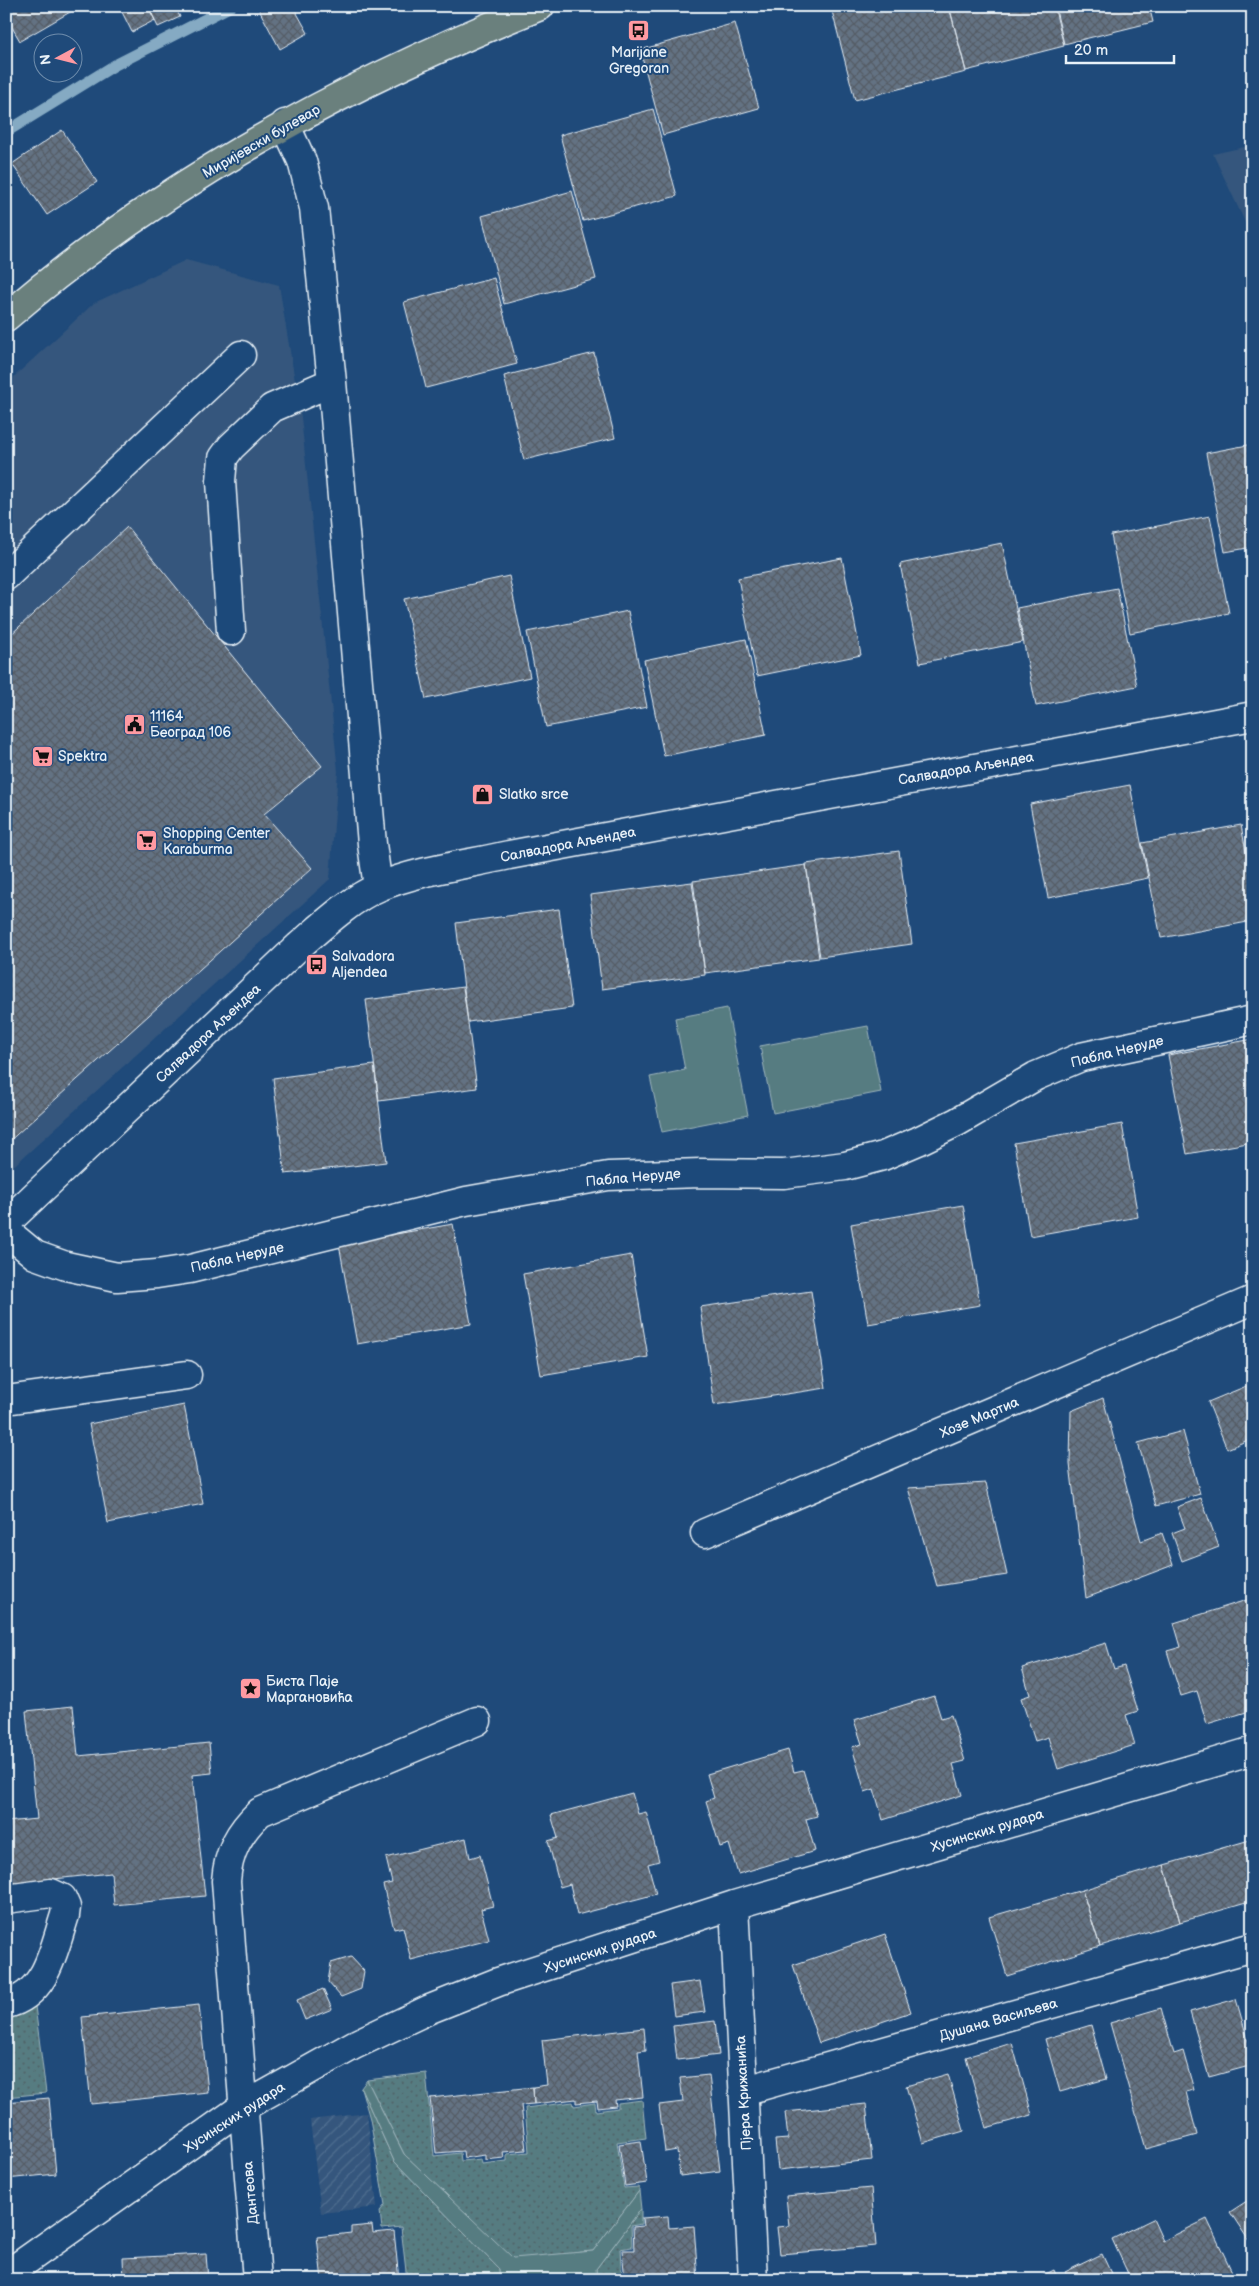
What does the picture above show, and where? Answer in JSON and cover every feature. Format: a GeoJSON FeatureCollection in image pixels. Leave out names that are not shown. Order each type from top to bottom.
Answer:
{"type":"FeatureCollection","features":[{"type":"Feature","properties":{"kind":"main road","name":"Миријевски булевар"},"geometry":{"type":"LineString","coordinates":[[6,317],[34,293],[126,226],[196,178],[285,124],[426,54],[540,6]]}},
{"type":"Feature","properties":{"kind":"street"},"geometry":{"type":"LineString","coordinates":[[285,124],[302,161],[314,208],[332,382],[372,844],[378,887]]}},
{"type":"Feature","properties":{"kind":"street"},"geometry":{"type":"LineString","coordinates":[[6,576],[241,355]]}},
{"type":"Feature","properties":{"kind":"street"},"geometry":{"type":"LineString","coordinates":[[231,631],[221,481],[223,458],[231,446],[272,408],[332,382]]}},
{"type":"Feature","properties":{"kind":"street","name":"Салвадора Аљендеа"},"geometry":{"type":"LineString","coordinates":[[6,1223],[300,946],[342,910],[378,887],[406,878],[509,855],[1253,716]]}},
{"type":"Feature","properties":{"kind":"street","name":"Пабла Неруде"},"geometry":{"type":"LineString","coordinates":[[6,1231],[35,1255],[66,1266],[117,1277],[157,1274],[190,1269],[466,1201],[608,1176],[701,1172],[784,1174],[845,1166],[882,1156],[918,1141],[957,1122],[1036,1076],[1081,1057],[1253,1020]]}},
{"type":"Feature","properties":{"kind":"street","name":"Хозе Мартиа"},"geometry":{"type":"LineString","coordinates":[[705,1533],[1253,1300]]}},
{"type":"Feature","properties":{"kind":"street"},"geometry":{"type":"LineString","coordinates":[[6,1400],[187,1375]]}},
{"type":"Feature","properties":{"kind":"street","name":"Дантеова"},"geometry":{"type":"LineString","coordinates":[[258,2280],[226,1881],[227,1861],[246,1825],[260,1812],[477,1721]]}},
{"type":"Feature","properties":{"kind":"street","name":"Хусинских рудара"},"geometry":{"type":"LineString","coordinates":[[6,2275],[243,2107],[354,2045],[430,2009],[498,1982],[734,1906],[1253,1751]]}},
{"type":"Feature","properties":{"kind":"street"},"geometry":{"type":"LineString","coordinates":[[6,1900],[51,1893],[62,1898],[66,1907],[49,1967],[38,1984],[24,1996],[6,2004]]}},
{"type":"Feature","properties":{"kind":"street","name":"Пјера Крижанића"},"geometry":{"type":"LineString","coordinates":[[734,1906],[753,2280]]}},
{"type":"Feature","properties":{"kind":"street","name":"Душана Васиљева"},"geometry":{"type":"LineString","coordinates":[[743,2091],[1253,1947]]}},
{"type":"Feature","properties":{"kind":"shaded area"},"geometry":{"type":"Polygon","coordinates":[[[1253,145],[1253,239],[1213,154],[1253,145]]]}},
{"type":"Feature","properties":{"kind":"shaded area"},"geometry":{"type":"Polygon","coordinates":[[[186,260],[279,285],[301,417],[338,771],[330,879],[6,1173],[6,384],[94,303],[186,260]]]}},
{"type":"Feature","properties":{"kind":"shaded area"},"geometry":{"type":"Polygon","coordinates":[[[367,2113],[377,2207],[321,2213],[310,2120],[367,2113]]]}},
{"type":"Feature","properties":{"kind":"green space"},"geometry":{"type":"Polygon","coordinates":[[[727,1008],[748,1115],[662,1132],[650,1077],[685,1070],[675,1018],[727,1008]]]}},
{"type":"Feature","properties":{"kind":"green space"},"geometry":{"type":"Polygon","coordinates":[[[868,1026],[881,1092],[773,1113],[760,1046],[868,1026]]]}},
{"type":"Feature","properties":{"kind":"green space"},"geometry":{"type":"Polygon","coordinates":[[[35,2006],[46,2093],[6,2097],[6,2007],[35,2006]]]}},
{"type":"Feature","properties":{"kind":"green space"},"geometry":{"type":"Polygon","coordinates":[[[426,2073],[434,2156],[460,2153],[461,2161],[481,2159],[482,2164],[507,2161],[507,2154],[529,2152],[525,2108],[573,2102],[574,2106],[595,2103],[596,2111],[618,2108],[618,2103],[642,2100],[646,2138],[617,2142],[624,2188],[639,2187],[639,2191],[593,2251],[513,2259],[404,2154],[367,2080],[426,2073]]]}},
{"type":"Feature","properties":{"kind":"green space"},"geometry":{"type":"Polygon","coordinates":[[[367,2080],[404,2154],[513,2258],[593,2251],[639,2191],[641,2209],[596,2269],[597,2280],[500,2280],[499,2269],[394,2161],[361,2088],[367,2080]]]}},
{"type":"Feature","properties":{"kind":"green space"},"geometry":{"type":"Polygon","coordinates":[[[361,2088],[394,2161],[499,2269],[500,2280],[407,2280],[401,2227],[382,2229],[380,2211],[385,2205],[370,2119],[361,2088]]]}},
{"type":"Feature","properties":{"kind":"green space"},"geometry":{"type":"Polygon","coordinates":[[[641,2209],[641,2224],[631,2226],[632,2247],[620,2249],[622,2280],[597,2280],[596,2269],[641,2209]]]}},
{"type":"Feature","properties":{"kind":"building"},"geometry":{"type":"Polygon","coordinates":[[[6,6],[76,6],[77,8],[36,32],[32,32],[32,34],[20,41],[6,17],[6,6]]]}},
{"type":"Feature","properties":{"kind":"building"},"geometry":{"type":"Polygon","coordinates":[[[119,6],[148,6],[155,20],[132,32],[119,6]]]}},
{"type":"Feature","properties":{"kind":"building"},"geometry":{"type":"Polygon","coordinates":[[[148,6],[175,6],[180,17],[158,27],[148,6]]]}},
{"type":"Feature","properties":{"kind":"building"},"geometry":{"type":"Polygon","coordinates":[[[261,6],[293,6],[308,33],[280,49],[258,8],[261,6]]]}},
{"type":"Feature","properties":{"kind":"building"},"geometry":{"type":"Polygon","coordinates":[[[850,6],[949,6],[966,72],[855,100],[832,11],[850,6]]]}},
{"type":"Feature","properties":{"kind":"building"},"geometry":{"type":"Polygon","coordinates":[[[949,6],[1054,6],[1064,46],[966,71],[949,6]]]}},
{"type":"Feature","properties":{"kind":"building"},"geometry":{"type":"Polygon","coordinates":[[[1055,6],[1149,6],[1153,22],[1064,44],[1055,6]]]}},
{"type":"Feature","properties":{"kind":"building"},"geometry":{"type":"Polygon","coordinates":[[[735,23],[759,108],[663,135],[640,50],[735,23]]]}},
{"type":"Feature","properties":{"kind":"building"},"geometry":{"type":"Polygon","coordinates":[[[653,109],[677,196],[583,221],[560,135],[653,109]]]}},
{"type":"Feature","properties":{"kind":"building"},"geometry":{"type":"Polygon","coordinates":[[[62,130],[97,182],[47,215],[12,164],[62,130]]]}},
{"type":"Feature","properties":{"kind":"building"},"geometry":{"type":"Polygon","coordinates":[[[572,191],[596,279],[504,304],[482,216],[572,191]]]}},
{"type":"Feature","properties":{"kind":"building"},"geometry":{"type":"Polygon","coordinates":[[[494,278],[517,364],[426,388],[404,302],[494,278]]]}},
{"type":"Feature","properties":{"kind":"building"},"geometry":{"type":"Polygon","coordinates":[[[594,353],[615,438],[524,460],[504,376],[594,353]]]}},
{"type":"Feature","properties":{"kind":"building"},"geometry":{"type":"Polygon","coordinates":[[[1253,444],[1253,547],[1225,552],[1206,453],[1253,444]]]}},
{"type":"Feature","properties":{"kind":"building"},"geometry":{"type":"Polygon","coordinates":[[[1210,516],[1229,613],[1130,633],[1111,535],[1210,516]]]}},
{"type":"Feature","properties":{"kind":"building","name":"Shopping Center Karaburma"},"geometry":{"type":"Polygon","coordinates":[[[127,527],[322,766],[264,814],[312,868],[6,1144],[6,639],[127,527]]]}},
{"type":"Feature","properties":{"kind":"building"},"geometry":{"type":"Polygon","coordinates":[[[1002,543],[1023,642],[920,663],[900,564],[1002,543]]]}},
{"type":"Feature","properties":{"kind":"building"},"geometry":{"type":"Polygon","coordinates":[[[842,558],[861,655],[757,676],[738,578],[842,558]]]}},
{"type":"Feature","properties":{"kind":"building"},"geometry":{"type":"Polygon","coordinates":[[[509,576],[530,677],[426,699],[404,599],[509,576]]]}},
{"type":"Feature","properties":{"kind":"building"},"geometry":{"type":"Polygon","coordinates":[[[1117,588],[1137,686],[1036,706],[1017,608],[1117,588]]]}},
{"type":"Feature","properties":{"kind":"building"},"geometry":{"type":"Polygon","coordinates":[[[628,611],[647,707],[546,727],[527,632],[628,611]]]}},
{"type":"Feature","properties":{"kind":"building"},"geometry":{"type":"Polygon","coordinates":[[[746,639],[766,735],[664,756],[644,660],[746,639]]]}},
{"type":"Feature","properties":{"kind":"building"},"geometry":{"type":"Polygon","coordinates":[[[1130,785],[1148,878],[1048,898],[1030,804],[1130,785]]]}},
{"type":"Feature","properties":{"kind":"building"},"geometry":{"type":"Polygon","coordinates":[[[1241,825],[1253,889],[1253,921],[1161,938],[1142,843],[1241,825]]]}},
{"type":"Feature","properties":{"kind":"building"},"geometry":{"type":"Polygon","coordinates":[[[899,851],[912,944],[820,957],[806,864],[899,851]]]}},
{"type":"Feature","properties":{"kind":"building"},"geometry":{"type":"Polygon","coordinates":[[[806,865],[819,958],[705,973],[693,881],[806,865]]]}},
{"type":"Feature","properties":{"kind":"building"},"geometry":{"type":"Polygon","coordinates":[[[692,882],[705,975],[602,989],[590,895],[692,882]]]}},
{"type":"Feature","properties":{"kind":"building"},"geometry":{"type":"Polygon","coordinates":[[[559,909],[572,1008],[468,1022],[456,923],[559,909]]]}},
{"type":"Feature","properties":{"kind":"building"},"geometry":{"type":"Polygon","coordinates":[[[463,987],[477,1088],[379,1101],[366,1000],[463,987]]]}},
{"type":"Feature","properties":{"kind":"building"},"geometry":{"type":"Polygon","coordinates":[[[1253,1039],[1253,1142],[1187,1154],[1168,1055],[1253,1039]]]}},
{"type":"Feature","properties":{"kind":"building"},"geometry":{"type":"Polygon","coordinates":[[[374,1065],[386,1162],[285,1174],[273,1078],[374,1065]]]}},
{"type":"Feature","properties":{"kind":"building"},"geometry":{"type":"Polygon","coordinates":[[[1122,1124],[1138,1217],[1030,1236],[1014,1143],[1122,1124]]]}},
{"type":"Feature","properties":{"kind":"building"},"geometry":{"type":"Polygon","coordinates":[[[963,1205],[980,1305],[868,1324],[851,1224],[963,1205]]]}},
{"type":"Feature","properties":{"kind":"building"},"geometry":{"type":"Polygon","coordinates":[[[453,1224],[471,1324],[357,1344],[339,1244],[453,1224]]]}},
{"type":"Feature","properties":{"kind":"building"},"geometry":{"type":"Polygon","coordinates":[[[631,1255],[648,1357],[541,1375],[523,1274],[631,1255]]]}},
{"type":"Feature","properties":{"kind":"building"},"geometry":{"type":"Polygon","coordinates":[[[811,1291],[826,1388],[714,1405],[700,1307],[811,1291]]]}},
{"type":"Feature","properties":{"kind":"building"},"geometry":{"type":"Polygon","coordinates":[[[1249,1385],[1253,1394],[1253,1438],[1227,1449],[1208,1402],[1249,1385]]]}},
{"type":"Feature","properties":{"kind":"building"},"geometry":{"type":"Polygon","coordinates":[[[1103,1398],[1141,1541],[1162,1533],[1173,1565],[1086,1598],[1070,1464],[1071,1411],[1103,1398]]]}},
{"type":"Feature","properties":{"kind":"building"},"geometry":{"type":"Polygon","coordinates":[[[184,1405],[203,1504],[108,1523],[89,1424],[184,1405]]]}},
{"type":"Feature","properties":{"kind":"building"},"geometry":{"type":"Polygon","coordinates":[[[1183,1431],[1200,1494],[1156,1506],[1138,1443],[1183,1431]]]}},
{"type":"Feature","properties":{"kind":"building"},"geometry":{"type":"Polygon","coordinates":[[[986,1483],[1007,1575],[937,1586],[908,1488],[986,1483]]]}},
{"type":"Feature","properties":{"kind":"building"},"geometry":{"type":"Polygon","coordinates":[[[1201,1498],[1219,1547],[1182,1561],[1172,1533],[1185,1528],[1177,1507],[1201,1498]]]}},
{"type":"Feature","properties":{"kind":"building"},"geometry":{"type":"Polygon","coordinates":[[[1253,1598],[1253,1710],[1207,1724],[1197,1691],[1181,1696],[1167,1651],[1181,1647],[1174,1623],[1253,1598]]]}},
{"type":"Feature","properties":{"kind":"building"},"geometry":{"type":"Polygon","coordinates":[[[1106,1643],[1114,1669],[1124,1666],[1138,1711],[1126,1715],[1135,1745],[1058,1769],[1048,1737],[1035,1741],[1021,1698],[1030,1695],[1022,1668],[1106,1643]]]}},
{"type":"Feature","properties":{"kind":"building"},"geometry":{"type":"Polygon","coordinates":[[[934,1696],[941,1718],[951,1715],[965,1761],[953,1764],[962,1795],[883,1820],[874,1789],[865,1792],[852,1747],[862,1744],[854,1720],[934,1696]]]}},
{"type":"Feature","properties":{"kind":"building"},"geometry":{"type":"Polygon","coordinates":[[[73,1706],[78,1756],[209,1743],[212,1773],[192,1775],[205,1896],[114,1905],[111,1873],[6,1884],[6,1822],[37,1819],[26,1711],[73,1706]]]}},
{"type":"Feature","properties":{"kind":"building"},"geometry":{"type":"Polygon","coordinates":[[[788,1750],[794,1772],[803,1770],[817,1816],[806,1819],[815,1851],[738,1874],[729,1844],[720,1847],[706,1801],[714,1798],[707,1774],[788,1750]]]}},
{"type":"Feature","properties":{"kind":"building"},"geometry":{"type":"Polygon","coordinates":[[[632,1793],[638,1814],[646,1812],[659,1861],[648,1864],[656,1894],[577,1915],[570,1884],[560,1887],[548,1841],[558,1838],[551,1815],[632,1793]]]}},
{"type":"Feature","properties":{"kind":"building"},"geometry":{"type":"Polygon","coordinates":[[[466,1838],[470,1858],[480,1855],[493,1906],[481,1909],[489,1940],[411,1960],[403,1927],[394,1929],[383,1885],[392,1883],[386,1858],[466,1838]]]}},
{"type":"Feature","properties":{"kind":"building"},"geometry":{"type":"Polygon","coordinates":[[[1253,1839],[1253,1901],[1180,1922],[1164,1865],[1253,1839]]]}},
{"type":"Feature","properties":{"kind":"building"},"geometry":{"type":"Polygon","coordinates":[[[1164,1865],[1180,1922],[1100,1946],[1082,1890],[1164,1865]]]}},
{"type":"Feature","properties":{"kind":"building"},"geometry":{"type":"Polygon","coordinates":[[[1082,1890],[1100,1946],[1007,1976],[989,1917],[1082,1890]]]}},
{"type":"Feature","properties":{"kind":"building"},"geometry":{"type":"Polygon","coordinates":[[[885,1934],[911,2012],[819,2043],[793,1965],[885,1934]]]}},
{"type":"Feature","properties":{"kind":"building"},"geometry":{"type":"Polygon","coordinates":[[[351,1957],[364,1971],[361,1989],[341,1997],[328,1982],[331,1963],[351,1957]]]}},
{"type":"Feature","properties":{"kind":"building"},"geometry":{"type":"Polygon","coordinates":[[[700,1981],[705,2012],[674,2016],[670,1985],[700,1981]]]}},
{"type":"Feature","properties":{"kind":"building"},"geometry":{"type":"Polygon","coordinates":[[[323,1989],[332,2009],[305,2020],[297,2000],[323,1989]]]}},
{"type":"Feature","properties":{"kind":"building"},"geometry":{"type":"Polygon","coordinates":[[[1236,1999],[1253,2058],[1253,2065],[1209,2077],[1190,2012],[1236,1999]]]}},
{"type":"Feature","properties":{"kind":"building"},"geometry":{"type":"Polygon","coordinates":[[[199,2005],[208,2092],[91,2104],[82,2017],[199,2005]]]}},
{"type":"Feature","properties":{"kind":"building"},"geometry":{"type":"Polygon","coordinates":[[[1161,2008],[1174,2054],[1183,2051],[1194,2090],[1186,2092],[1197,2135],[1146,2149],[1110,2023],[1161,2008]]]}},
{"type":"Feature","properties":{"kind":"building"},"geometry":{"type":"Polygon","coordinates":[[[715,2021],[719,2055],[677,2060],[673,2026],[715,2021]]]}},
{"type":"Feature","properties":{"kind":"building"},"geometry":{"type":"Polygon","coordinates":[[[1091,2025],[1106,2079],[1060,2092],[1045,2039],[1091,2025]]]}},
{"type":"Feature","properties":{"kind":"building"},"geometry":{"type":"Polygon","coordinates":[[[644,2028],[646,2050],[638,2051],[643,2097],[615,2100],[616,2106],[598,2108],[597,2101],[576,2103],[576,2099],[534,2104],[533,2087],[547,2085],[542,2040],[644,2028]]]}},
{"type":"Feature","properties":{"kind":"building"},"geometry":{"type":"Polygon","coordinates":[[[1012,2043],[1032,2115],[986,2128],[966,2057],[1012,2043]]]}},
{"type":"Feature","properties":{"kind":"building"},"geometry":{"type":"Polygon","coordinates":[[[948,2074],[964,2131],[923,2143],[906,2086],[948,2074]]]}},
{"type":"Feature","properties":{"kind":"building"},"geometry":{"type":"Polygon","coordinates":[[[709,2075],[720,2171],[680,2176],[677,2150],[665,2152],[659,2105],[683,2102],[680,2078],[709,2075]]]}},
{"type":"Feature","properties":{"kind":"building"},"geometry":{"type":"Polygon","coordinates":[[[533,2087],[534,2104],[521,2105],[526,2150],[503,2152],[504,2158],[485,2160],[485,2155],[464,2158],[463,2151],[436,2153],[430,2098],[533,2087]]]}},
{"type":"Feature","properties":{"kind":"building"},"geometry":{"type":"Polygon","coordinates":[[[49,2098],[56,2174],[6,2179],[6,2102],[49,2098]]]}},
{"type":"Feature","properties":{"kind":"building"},"geometry":{"type":"Polygon","coordinates":[[[866,2104],[872,2160],[778,2170],[775,2140],[788,2139],[785,2112],[866,2104]]]}},
{"type":"Feature","properties":{"kind":"building"},"geometry":{"type":"Polygon","coordinates":[[[641,2141],[647,2183],[625,2186],[619,2144],[641,2141]]]}},
{"type":"Feature","properties":{"kind":"building"},"geometry":{"type":"Polygon","coordinates":[[[871,2188],[876,2246],[780,2254],[777,2227],[789,2226],[786,2196],[871,2188]]]}},
{"type":"Feature","properties":{"kind":"building"},"geometry":{"type":"Polygon","coordinates":[[[1253,2197],[1253,2247],[1230,2212],[1253,2197]]]}},
{"type":"Feature","properties":{"kind":"building"},"geometry":{"type":"Polygon","coordinates":[[[668,2216],[669,2228],[694,2226],[698,2280],[625,2280],[622,2250],[634,2250],[633,2227],[643,2226],[642,2218],[668,2216]]]}},
{"type":"Feature","properties":{"kind":"building"},"geometry":{"type":"Polygon","coordinates":[[[1153,2219],[1163,2241],[1207,2219],[1235,2278],[1231,2280],[1131,2280],[1112,2239],[1153,2219]]]}},
{"type":"Feature","properties":{"kind":"building"},"geometry":{"type":"Polygon","coordinates":[[[372,2225],[373,2233],[394,2231],[399,2280],[322,2280],[317,2237],[351,2233],[351,2227],[372,2225]]]}},
{"type":"Feature","properties":{"kind":"building"},"geometry":{"type":"Polygon","coordinates":[[[206,2254],[208,2280],[124,2280],[123,2258],[206,2254]]]}},
{"type":"Feature","properties":{"kind":"building"},"geometry":{"type":"Polygon","coordinates":[[[1102,2254],[1114,2280],[1069,2280],[1065,2272],[1102,2254]]]}},
{"type":"Feature","properties":{"kind":"building"},"geometry":{"type":"Polygon","coordinates":[[[1054,2270],[1058,2280],[1034,2280],[1054,2270]]]}},
{"type":"Feature","properties":{"kind":"waterway"},"geometry":{"type":"LineString","coordinates":[[6,132],[115,65],[231,6]]}},
{"type":"Feature","properties":{"kind":"place","name":"Marijane Gregoran"},"geometry":{"type":"Point","coordinates":[639,30]}},
{"type":"Feature","properties":{"kind":"place","name":"11164 Београд 106"},"geometry":{"type":"Point","coordinates":[134,724]}},
{"type":"Feature","properties":{"kind":"place","name":"Spektra"},"geometry":{"type":"Point","coordinates":[42,756]}},
{"type":"Feature","properties":{"kind":"place","name":"Slatko srce"},"geometry":{"type":"Point","coordinates":[483,794]}},
{"type":"Feature","properties":{"kind":"place","name":"Shopping Center Karaburma"},"geometry":{"type":"Point","coordinates":[147,841]}},
{"type":"Feature","properties":{"kind":"place","name":"Salvadora Aljendea"},"geometry":{"type":"Point","coordinates":[316,964]}},
{"type":"Feature","properties":{"kind":"place","name":"Биста Паје Маргановића"},"geometry":{"type":"Point","coordinates":[250,1689]}}]}
